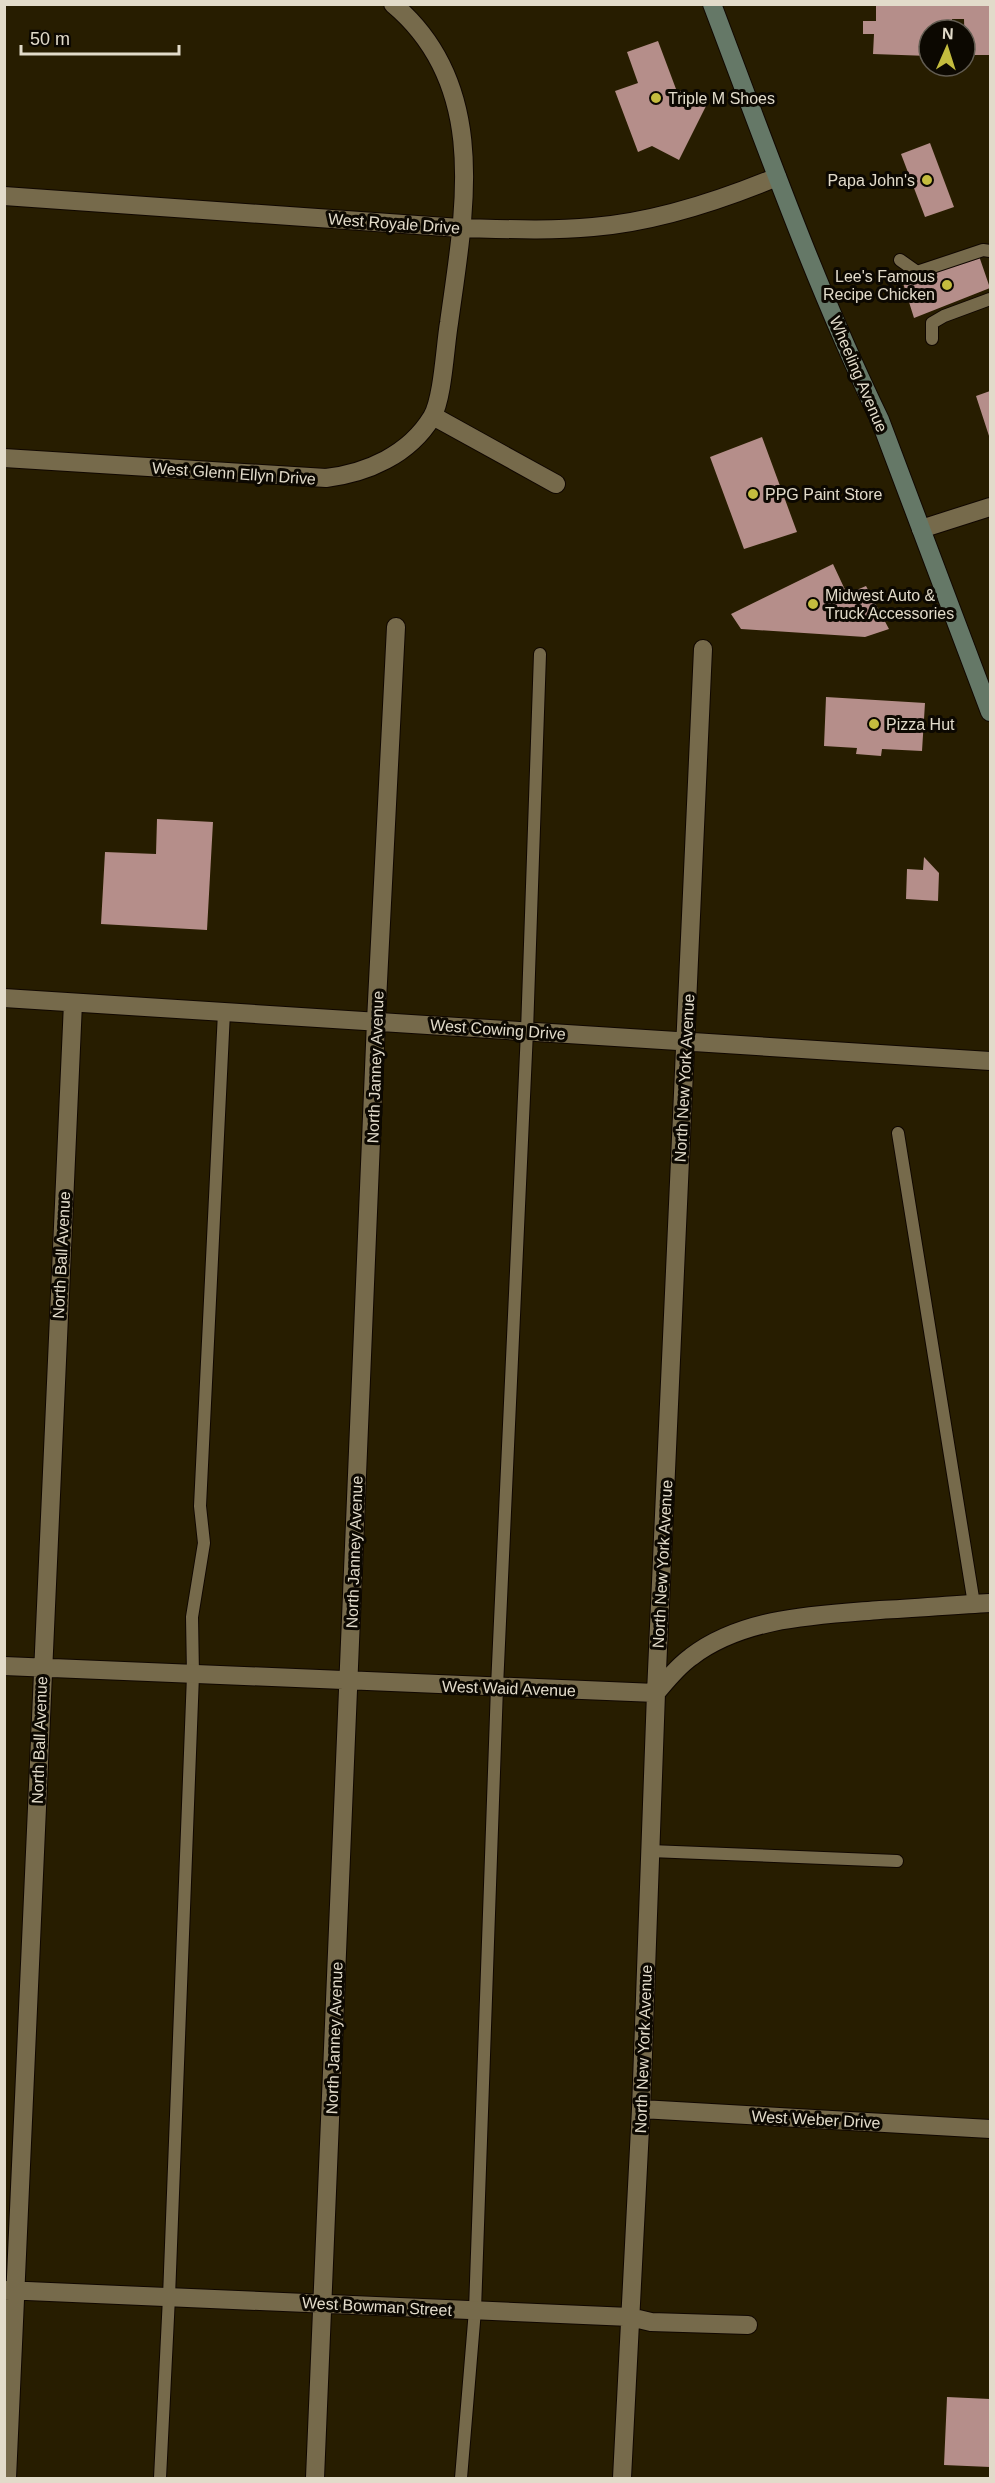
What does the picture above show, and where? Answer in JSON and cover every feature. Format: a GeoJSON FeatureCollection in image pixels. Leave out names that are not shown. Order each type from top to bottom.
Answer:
{"type":"FeatureCollection","features":[{"type":"Feature","properties":{"kind":"main road","name":"Wheeling Avenue"},"geometry":{"type":"LineString","coordinates":[[712,4],[777,177],[859,376],[880,420],[990,712]]}},
{"type":"Feature","properties":{"kind":"street"},"geometry":{"type":"LineString","coordinates":[[393,4],[423,36],[438,60],[450,86],[460,117],[465,178],[439,392],[433,416],[556,484]]}},
{"type":"Feature","properties":{"kind":"street","name":"West Royale Drive"},"geometry":{"type":"LineString","coordinates":[[4,196],[460,228],[528,230],[594,227],[630,222],[700,206],[777,177]]}},
{"type":"Feature","properties":{"kind":"street","name":"West Glenn Ellyn Drive"},"geometry":{"type":"LineString","coordinates":[[4,458],[326,478],[346,476],[379,465],[403,448],[433,416]]}},
{"type":"Feature","properties":{"kind":"street"},"geometry":{"type":"LineString","coordinates":[[921,529],[990,507]]}},
{"type":"Feature","properties":{"kind":"street","name":"North Janney Avenue"},"geometry":{"type":"LineString","coordinates":[[315,2478],[376,1021],[396,627]]}},
{"type":"Feature","properties":{"kind":"street","name":"North New York Avenue"},"geometry":{"type":"LineString","coordinates":[[622,2478],[641,2109],[656,1693],[703,649]]}},
{"type":"Feature","properties":{"kind":"street","name":"West Cowing Drive"},"geometry":{"type":"LineString","coordinates":[[4,998],[990,1060]]}},
{"type":"Feature","properties":{"kind":"street","name":"North Ball Avenue"},"geometry":{"type":"LineString","coordinates":[[7,2478],[10,2290],[73,1002]]}},
{"type":"Feature","properties":{"kind":"street"},"geometry":{"type":"LineString","coordinates":[[656,1693],[673,1672],[692,1656],[737,1632],[788,1619],[819,1615],[982,1603]]}},
{"type":"Feature","properties":{"kind":"street","name":"West Waid Avenue"},"geometry":{"type":"LineString","coordinates":[[4,1666],[656,1693]]}},
{"type":"Feature","properties":{"kind":"street","name":"West Weber Drive"},"geometry":{"type":"LineString","coordinates":[[641,2109],[990,2128]]}},
{"type":"Feature","properties":{"kind":"street","name":"West Bowman Street"},"geometry":{"type":"LineString","coordinates":[[10,2290],[475,2310],[630,2318],[651,2322],[748,2325]]}},
{"type":"Feature","properties":{"kind":"lane"},"geometry":{"type":"LineString","coordinates":[[900,260],[917,272],[983,250],[990,251]]}},
{"type":"Feature","properties":{"kind":"lane"},"geometry":{"type":"LineString","coordinates":[[932,339],[932,323],[944,316],[990,299]]}},
{"type":"Feature","properties":{"kind":"lane"},"geometry":{"type":"LineString","coordinates":[[461,2478],[475,2310],[497,1687],[527,1030],[540,654]]}},
{"type":"Feature","properties":{"kind":"lane"},"geometry":{"type":"LineString","coordinates":[[160,2478],[193,1674],[192,1617],[204,1543],[200,1506],[224,1012]]}},
{"type":"Feature","properties":{"kind":"lane"},"geometry":{"type":"LineString","coordinates":[[898,1133],[982,1603]]}},
{"type":"Feature","properties":{"kind":"lane"},"geometry":{"type":"LineString","coordinates":[[650,1851],[897,1861]]}},
{"type":"Feature","properties":{"kind":"building"},"geometry":{"type":"Polygon","coordinates":[[[876,4],[990,4],[990,55],[977,55],[977,18],[917,18],[917,56],[873,54],[874,34],[863,34],[863,21],[876,21],[876,4]]]}},
{"type":"Feature","properties":{"kind":"building","name":"Triple M Shoes"},"geometry":{"type":"Polygon","coordinates":[[[658,41],[676,89],[707,104],[679,160],[652,146],[638,152],[615,91],[638,83],[627,52],[658,41]]]}},
{"type":"Feature","properties":{"kind":"building","name":"Papa John's"},"geometry":{"type":"Polygon","coordinates":[[[930,143],[954,207],[925,217],[901,154],[930,143]]]}},
{"type":"Feature","properties":{"kind":"building","name":"Lee's Famous Recipe Chicken"},"geometry":{"type":"Polygon","coordinates":[[[978,253],[990,288],[914,318],[903,283],[978,253]]]}},
{"type":"Feature","properties":{"kind":"building"},"geometry":{"type":"Polygon","coordinates":[[[990,391],[990,439],[976,396],[990,391]]]}},
{"type":"Feature","properties":{"kind":"building","name":"PPG Paint Store"},"geometry":{"type":"Polygon","coordinates":[[[762,437],[797,532],[744,549],[710,457],[762,437]]]}},
{"type":"Feature","properties":{"kind":"building","name":"Midwest Auto & Truck Accessories"},"geometry":{"type":"Polygon","coordinates":[[[833,564],[847,594],[866,586],[889,629],[865,637],[741,629],[731,614],[833,564]]]}},
{"type":"Feature","properties":{"kind":"building","name":"Pizza Hut"},"geometry":{"type":"Polygon","coordinates":[[[826,697],[925,703],[922,751],[882,749],[881,756],[856,754],[857,748],[824,746],[826,697]]]}},
{"type":"Feature","properties":{"kind":"building"},"geometry":{"type":"Polygon","coordinates":[[[157,819],[213,822],[207,930],[101,924],[105,852],[156,854],[157,819]]]}},
{"type":"Feature","properties":{"kind":"building"},"geometry":{"type":"Polygon","coordinates":[[[924,857],[939,873],[938,901],[906,899],[907,869],[923,870],[924,857]]]}},
{"type":"Feature","properties":{"kind":"building"},"geometry":{"type":"Polygon","coordinates":[[[947,2397],[990,2399],[990,2467],[944,2465],[947,2397]]]}},
{"type":"Feature","properties":{"kind":"place","name":"Triple M Shoes"},"geometry":{"type":"Point","coordinates":[656,98]}},
{"type":"Feature","properties":{"kind":"place","name":"Papa John's"},"geometry":{"type":"Point","coordinates":[927,180]}},
{"type":"Feature","properties":{"kind":"place","name":"Lee's Famous Recipe Chicken"},"geometry":{"type":"Point","coordinates":[947,285]}},
{"type":"Feature","properties":{"kind":"place","name":"PPG Paint Store"},"geometry":{"type":"Point","coordinates":[753,494]}},
{"type":"Feature","properties":{"kind":"place","name":"Midwest Auto & Truck Accessories"},"geometry":{"type":"Point","coordinates":[813,604]}},
{"type":"Feature","properties":{"kind":"place","name":"Pizza Hut"},"geometry":{"type":"Point","coordinates":[874,724]}}]}
